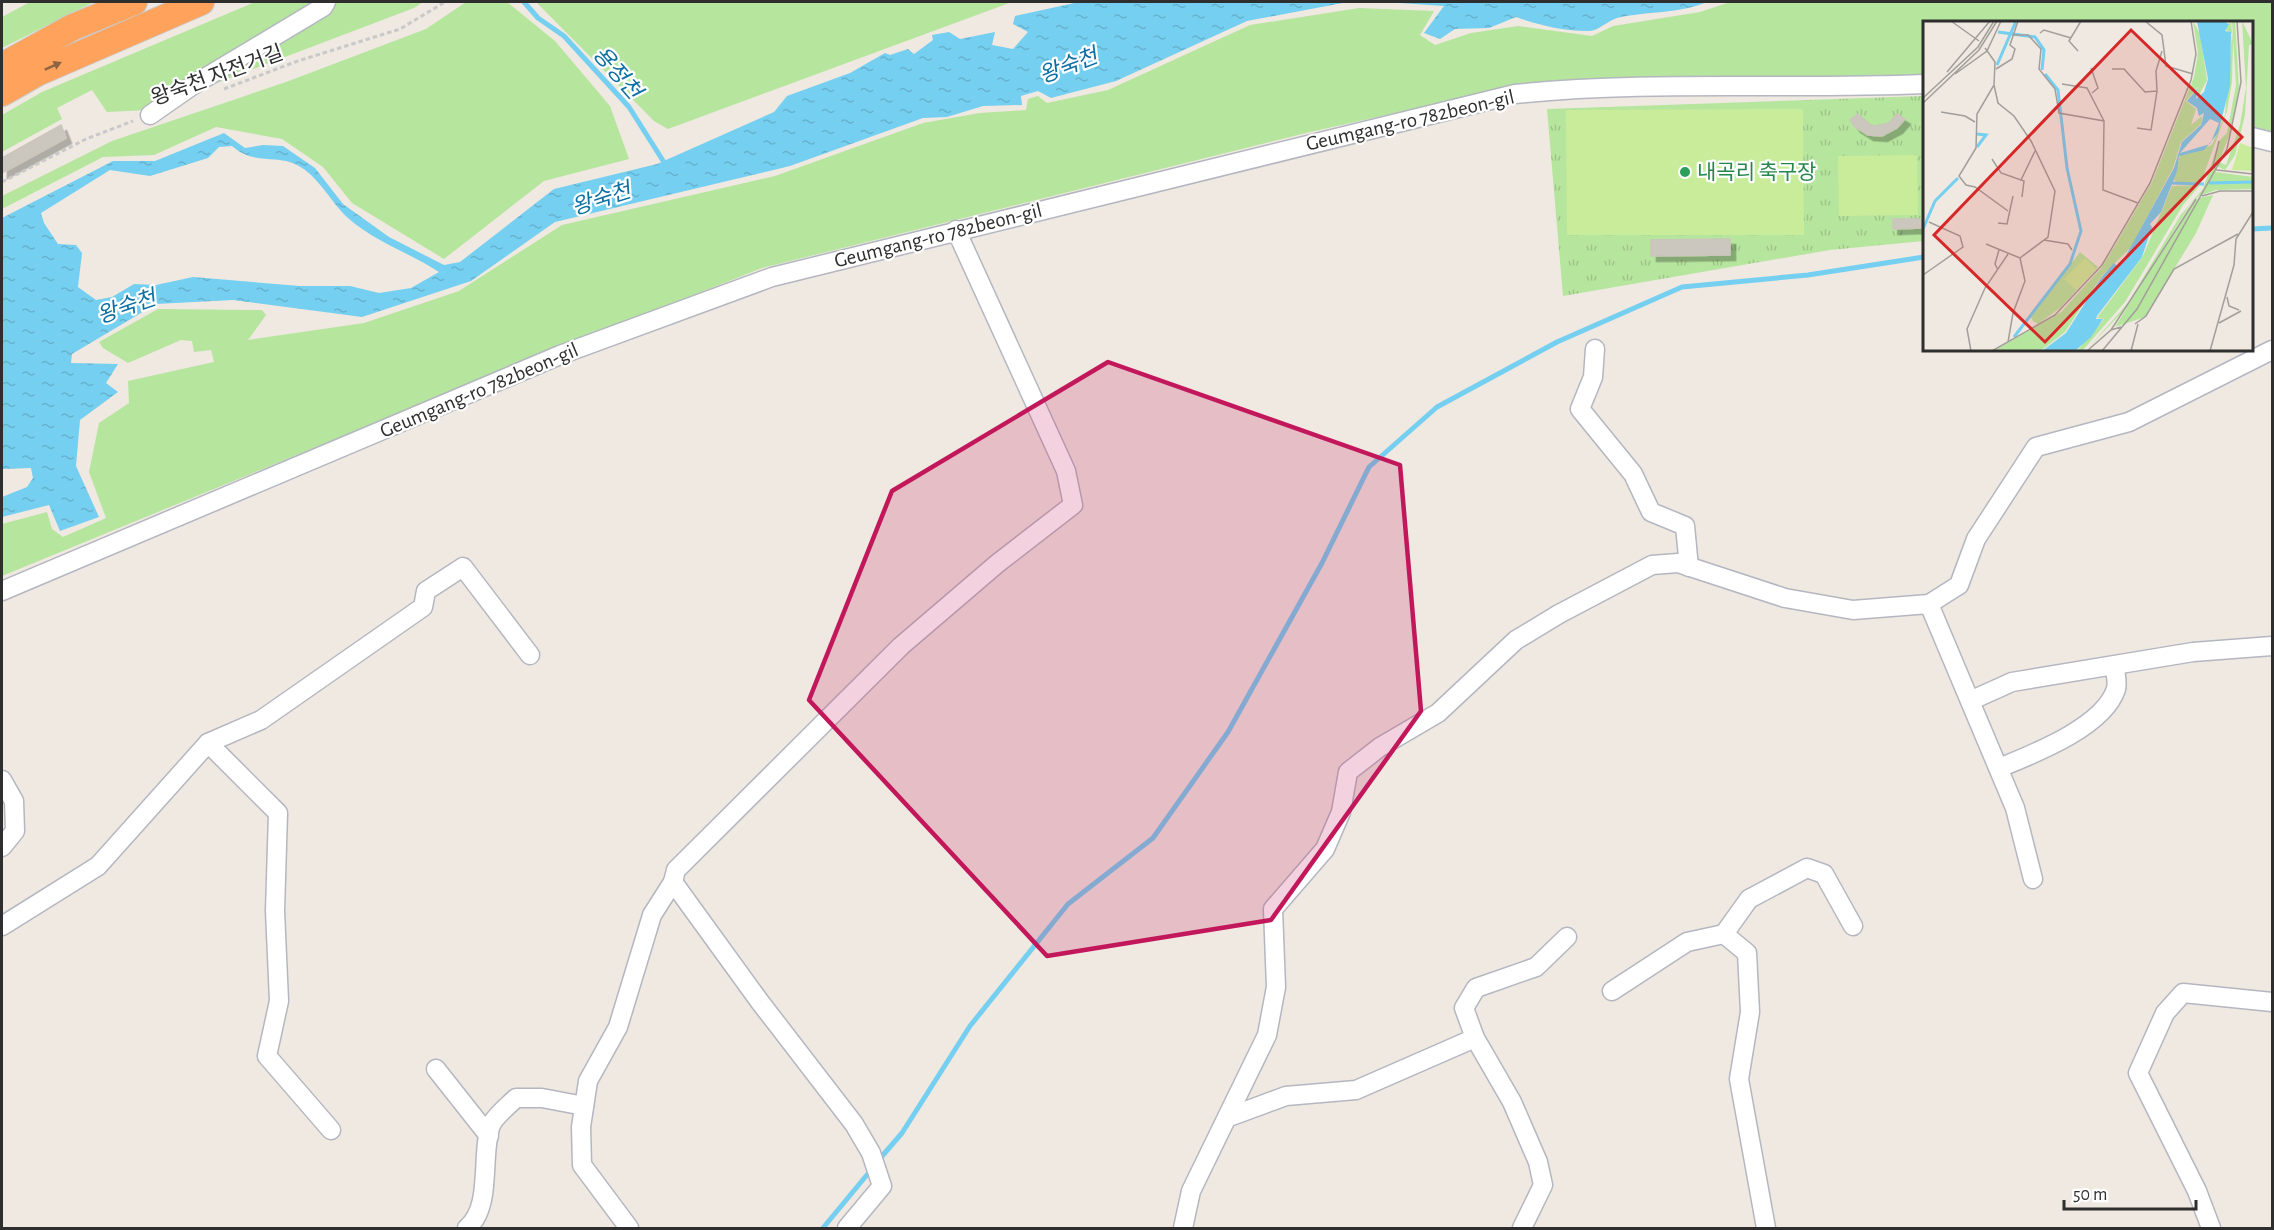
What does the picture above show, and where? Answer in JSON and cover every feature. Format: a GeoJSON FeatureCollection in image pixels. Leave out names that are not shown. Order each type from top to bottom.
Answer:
{"type":"FeatureCollection","features":[{"type":"Feature","properties":{"kind":"highway"},"geometry":{"type":"LineString","coordinates":[[2,66],[73,27],[134,2]]}},
{"type":"Feature","properties":{"kind":"highway"},"geometry":{"type":"LineString","coordinates":[[2,93],[37,73],[201,2]]}},
{"type":"Feature","properties":{"kind":"street"},"geometry":{"type":"LineString","coordinates":[[150,115],[323,7],[326,2]]}},
{"type":"Feature","properties":{"kind":"street","name":"Geumgang-ro 782beon-gil"},"geometry":{"type":"LineString","coordinates":[[2,591],[560,355],[772,277],[1515,94],[1580,87],[1854,87],[1923,84]]}},
{"type":"Feature","properties":{"kind":"street"},"geometry":{"type":"LineString","coordinates":[[2253,136],[2272,142]]}},
{"type":"Feature","properties":{"kind":"street"},"geometry":{"type":"LineString","coordinates":[[629,1228],[582,1165],[581,1127],[588,1081],[618,1027],[652,915],[673,882],[676,870],[901,646],[998,563],[1073,505],[1066,471],[956,230]]}},
{"type":"Feature","properties":{"kind":"street"},"geometry":{"type":"LineString","coordinates":[[1595,349],[1593,377],[1580,409],[1633,474],[1652,512],[1684,526],[1689,567]]}},
{"type":"Feature","properties":{"kind":"street"},"geometry":{"type":"LineString","coordinates":[[1183,1228],[1191,1191],[1267,1035],[1276,987],[1273,909],[1325,849],[1341,812],[1348,772],[1380,747],[1438,713],[1516,640],[1559,614],[1652,565],[1678,563],[1785,598],[1853,610],[1929,604],[1959,585],[1976,539],[2036,447],[2129,422],[2272,350]]}},
{"type":"Feature","properties":{"kind":"street"},"geometry":{"type":"LineString","coordinates":[[2,926],[98,866],[208,743],[261,720],[423,607],[426,591],[463,567],[530,655]]}},
{"type":"Feature","properties":{"kind":"street"},"geometry":{"type":"LineString","coordinates":[[1929,604],[1972,700],[2015,808],[2034,879]]}},
{"type":"Feature","properties":{"kind":"street"},"geometry":{"type":"LineString","coordinates":[[1972,700],[2012,682],[2193,652],[2272,646]]}},
{"type":"Feature","properties":{"kind":"street"},"geometry":{"type":"LineString","coordinates":[[1999,768],[2051,747],[2097,716],[2116,689],[2115,666]]}},
{"type":"Feature","properties":{"kind":"street"},"geometry":{"type":"LineString","coordinates":[[208,743],[278,813],[275,911],[279,1001],[267,1056],[331,1130]]}},
{"type":"Feature","properties":{"kind":"street"},"geometry":{"type":"LineString","coordinates":[[2,780],[14,801],[15,831],[2,847]]}},
{"type":"Feature","properties":{"kind":"street"},"geometry":{"type":"LineString","coordinates":[[1612,991],[1687,942],[1724,934],[1749,899],[1807,868],[1824,874],[1853,926]]}},
{"type":"Feature","properties":{"kind":"street"},"geometry":{"type":"LineString","coordinates":[[673,882],[854,1124],[871,1153],[882,1186],[847,1228]]}},
{"type":"Feature","properties":{"kind":"street"},"geometry":{"type":"LineString","coordinates":[[1724,934],[1747,953],[1750,1012],[1739,1079],[1766,1228]]}},
{"type":"Feature","properties":{"kind":"street"},"geometry":{"type":"LineString","coordinates":[[1522,1228],[1543,1185],[1538,1162],[1512,1102],[1475,1038],[1464,1008],[1476,988],[1536,967],[1567,937]]}},
{"type":"Feature","properties":{"kind":"street"},"geometry":{"type":"LineString","coordinates":[[2211,1228],[2197,1191],[2139,1073],[2165,1013],[2183,993],[2272,1002]]}},
{"type":"Feature","properties":{"kind":"street"},"geometry":{"type":"LineString","coordinates":[[1229,1117],[1286,1096],[1356,1090],[1475,1038]]}},
{"type":"Feature","properties":{"kind":"street"},"geometry":{"type":"LineString","coordinates":[[436,1069],[489,1136]]}},
{"type":"Feature","properties":{"kind":"street"},"geometry":{"type":"LineString","coordinates":[[467,1228],[473,1223],[483,1194],[491,1124],[516,1098],[542,1098],[584,1107]]}},
{"type":"Feature","properties":{"kind":"path","name":"왕숙천 자전거길"},"geometry":{"type":"LineString","coordinates":[[221,90],[295,62],[400,28],[445,2]]}},
{"type":"Feature","properties":{"kind":"path","name":"왕숙천 자전거길"},"geometry":{"type":"LineString","coordinates":[[2,182],[86,139],[150,115]]}},
{"type":"Feature","properties":{"kind":"highlighted area"},"geometry":{"type":"Polygon","coordinates":[[[1108,362],[1400,465],[1421,711],[1271,920],[1047,956],[809,700],[892,491],[1108,362]]]}},
{"type":"Feature","properties":{"kind":"green space"},"geometry":{"type":"Polygon","coordinates":[[[30,2],[94,2],[2,48],[2,17],[30,2]]]}},
{"type":"Feature","properties":{"kind":"green space"},"geometry":{"type":"Polygon","coordinates":[[[255,2],[317,2],[149,110],[107,112],[92,90],[57,108],[62,119],[2,152],[2,115],[42,92],[255,2]]]}},
{"type":"Feature","properties":{"kind":"green space"},"geometry":{"type":"Polygon","coordinates":[[[331,2],[423,2],[414,8],[201,89],[331,2]]]}},
{"type":"Feature","properties":{"kind":"green space"},"geometry":{"type":"Polygon","coordinates":[[[466,2],[507,2],[555,41],[610,106],[629,159],[544,181],[444,259],[352,203],[323,167],[282,139],[216,127],[154,155],[103,157],[2,209],[2,196],[112,141],[286,82],[426,29],[466,2]]]}},
{"type":"Feature","properties":{"kind":"green space"},"geometry":{"type":"Polygon","coordinates":[[[536,2],[1012,2],[668,129],[654,121],[536,2]]]}},
{"type":"Feature","properties":{"kind":"green space"},"geometry":{"type":"Polygon","coordinates":[[[1730,2],[2272,2],[2272,137],[2253,131],[2253,21],[1923,21],[1923,75],[1522,85],[1310,132],[762,268],[504,370],[2,576],[2,524],[47,512],[52,529],[63,537],[106,518],[89,472],[99,423],[129,403],[128,381],[214,362],[211,350],[194,352],[192,341],[181,340],[128,363],[103,348],[99,342],[158,309],[262,310],[266,315],[248,340],[364,323],[459,291],[562,225],[775,176],[923,123],[980,113],[1026,110],[1028,99],[1038,96],[1047,103],[1108,90],[1250,25],[1359,8],[1434,11],[1420,35],[1435,45],[1471,33],[1518,26],[1592,36],[1613,26],[1700,12],[1730,2]]]}},
{"type":"Feature","properties":{"kind":"green space"},"geometry":{"type":"Polygon","coordinates":[[[1923,96],[1923,241],[1830,250],[1563,296],[1547,109],[1923,96]]]}},
{"type":"Feature","properties":{"kind":"green space","name":"내곡리 축구장"},"geometry":{"type":"Polygon","coordinates":[[[1803,109],[1804,235],[1567,235],[1566,110],[1803,109]]]}},
{"type":"Feature","properties":{"kind":"green space"},"geometry":{"type":"Polygon","coordinates":[[[1917,155],[1918,215],[1839,216],[1838,156],[1917,155]]]}},
{"type":"Feature","properties":{"kind":"water","name":"왕숙천"},"geometry":{"type":"Polygon","coordinates":[[[1079,2],[1348,2],[1247,21],[1116,81],[1051,98],[1038,91],[1021,96],[1022,105],[983,106],[947,117],[923,118],[790,166],[555,222],[471,281],[362,317],[233,300],[156,304],[72,354],[71,363],[118,364],[106,383],[118,392],[80,420],[76,466],[99,517],[60,531],[49,505],[2,517],[2,497],[27,487],[33,478],[31,468],[2,469],[2,218],[113,161],[155,161],[224,133],[245,148],[263,145],[283,146],[315,168],[343,204],[389,237],[444,265],[460,262],[554,189],[657,164],[774,112],[787,96],[850,73],[885,53],[890,55],[908,49],[914,54],[933,40],[932,35],[949,32],[960,39],[995,32],[992,45],[1013,49],[1028,32],[1013,24],[1015,16],[1079,2]],[[232,146],[219,147],[208,158],[150,176],[110,170],[41,213],[44,223],[58,244],[76,245],[82,253],[78,287],[96,300],[112,297],[134,284],[156,285],[193,277],[300,286],[350,286],[379,293],[411,288],[439,272],[358,226],[342,212],[312,176],[297,165],[281,160],[257,158],[232,146]]]}},
{"type":"Feature","properties":{"kind":"water"},"geometry":{"type":"Polygon","coordinates":[[[1385,2],[1707,2],[1686,9],[1617,18],[1591,31],[1560,29],[1516,17],[1489,28],[1455,29],[1440,39],[1424,33],[1444,6],[1385,2]]]}},
{"type":"Feature","properties":{"kind":"building"},"geometry":{"type":"Polygon","coordinates":[[[1858,114],[1870,125],[1876,126],[1889,123],[1897,114],[1905,119],[1897,128],[1882,136],[1868,135],[1855,127],[1850,120],[1858,114]]]}},
{"type":"Feature","properties":{"kind":"building"},"geometry":{"type":"Polygon","coordinates":[[[61,125],[66,138],[2,173],[2,158],[61,125]]]}},
{"type":"Feature","properties":{"kind":"building"},"geometry":{"type":"Polygon","coordinates":[[[1893,219],[1921,219],[1921,228],[1893,229],[1893,219]]]}},
{"type":"Feature","properties":{"kind":"building"},"geometry":{"type":"Polygon","coordinates":[[[1730,239],[1730,255],[1651,256],[1651,240],[1730,239]]]}},
{"type":"Feature","properties":{"kind":"waterway","name":"용정천"},"geometry":{"type":"LineString","coordinates":[[524,2],[538,18],[564,36],[629,107],[667,167]]}},
{"type":"Feature","properties":{"kind":"waterway"},"geometry":{"type":"LineString","coordinates":[[2253,229],[2272,228]]}},
{"type":"Feature","properties":{"kind":"waterway"},"geometry":{"type":"LineString","coordinates":[[877,1162],[902,1133],[970,1026],[1068,904],[1153,838],[1228,732],[1322,563],[1369,467],[1437,407],[1557,342],[1682,287],[1808,275],[1923,257]]}},
{"type":"Feature","properties":{"kind":"waterway"},"geometry":{"type":"LineString","coordinates":[[823,1228],[871,1170]]}},
{"type":"Feature","properties":{"kind":"place","name":"내곡리 축구장"},"geometry":{"type":"Point","coordinates":[1685,172]}}]}
